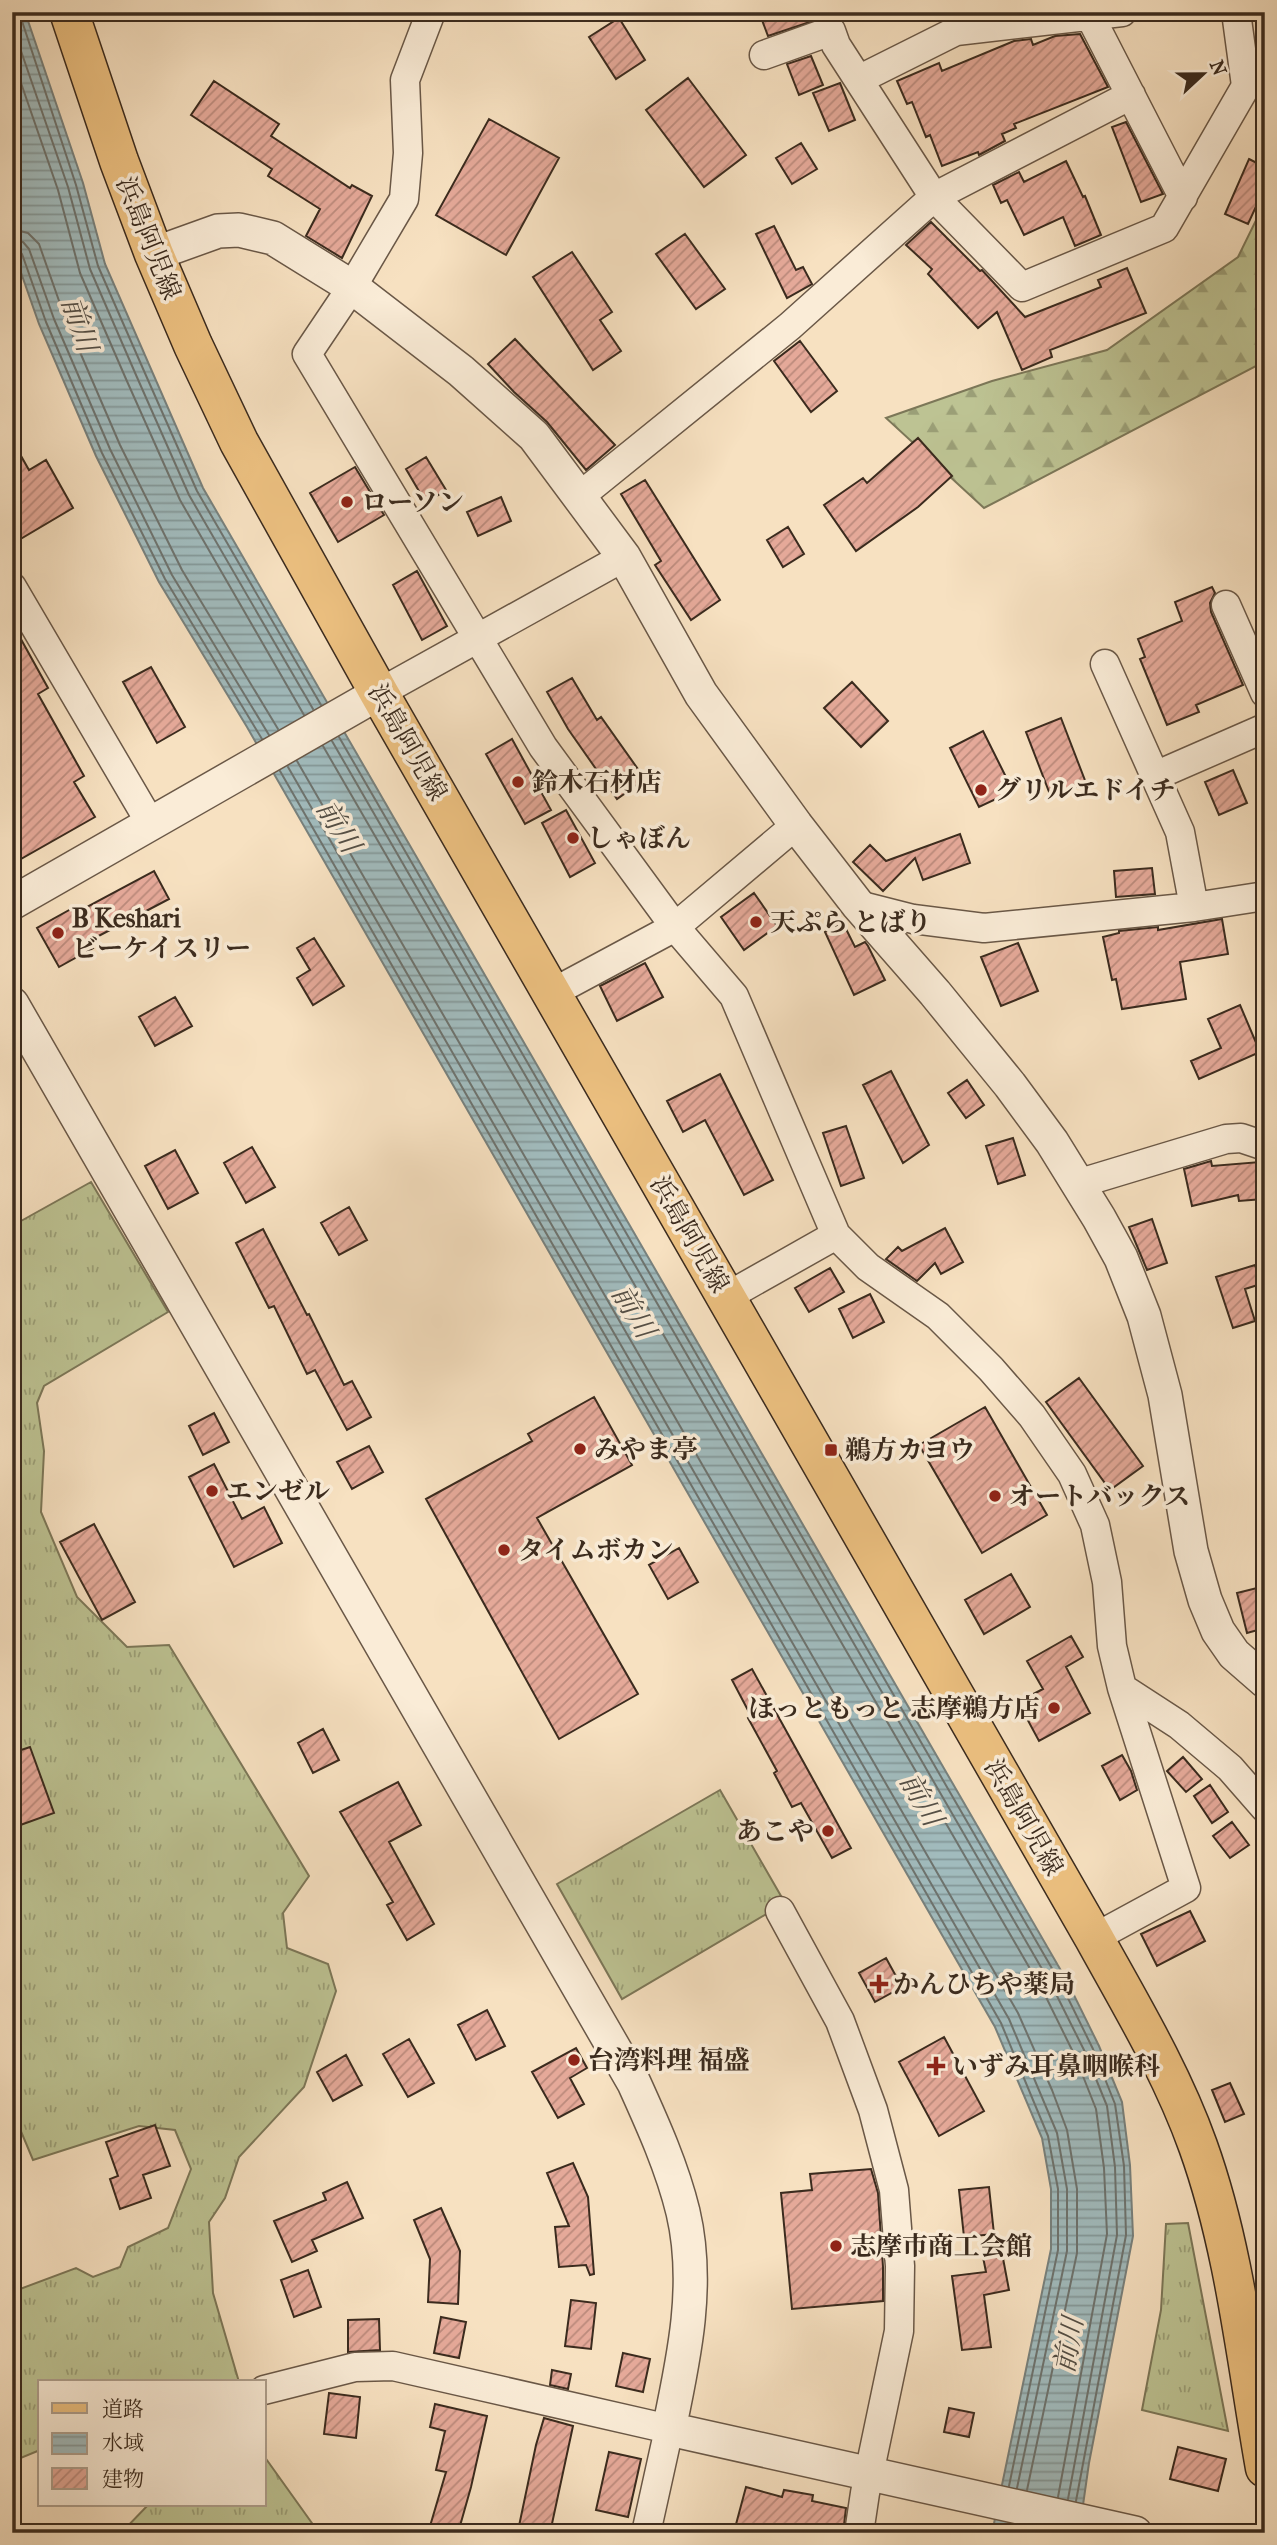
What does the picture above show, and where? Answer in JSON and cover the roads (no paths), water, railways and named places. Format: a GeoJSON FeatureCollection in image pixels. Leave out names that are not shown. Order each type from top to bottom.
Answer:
{"type":"FeatureCollection","features":[{"type":"Feature","properties":{"kind":"main road","name":"浜島阿児線"},"geometry":{"type":"LineString","coordinates":[[69,12],[119,161],[154,254],[193,345],[368,700],[552,993],[1094,1938],[1177,2094],[1198,2145],[1213,2193],[1225,2244],[1265,2468]]}},
{"type":"Feature","properties":{"kind":"street"},"geometry":{"type":"LineString","coordinates":[[431,12],[405,80],[408,153],[404,200],[352,287],[307,354],[543,747],[675,927],[734,996],[836,1235],[869,1267],[938,1316],[982,1360],[1032,1416],[1072,1474],[1095,1525],[1107,1581],[1112,1646],[1122,1688],[1186,1888],[1094,1938]]}},
{"type":"Feature","properties":{"kind":"street"},"geometry":{"type":"LineString","coordinates":[[860,79],[956,32],[1122,12]]}},
{"type":"Feature","properties":{"kind":"street"},"geometry":{"type":"LineString","coordinates":[[839,22],[836,45],[934,197],[1022,287],[1164,228],[1246,86],[1236,12]]}},
{"type":"Feature","properties":{"kind":"street"},"geometry":{"type":"LineString","coordinates":[[1090,16],[1184,197]]}},
{"type":"Feature","properties":{"kind":"street"},"geometry":{"type":"LineString","coordinates":[[764,55],[839,22]]}},
{"type":"Feature","properties":{"kind":"street"},"geometry":{"type":"LineString","coordinates":[[580,496],[790,326],[934,197],[1131,95]]}},
{"type":"Feature","properties":{"kind":"street"},"geometry":{"type":"LineString","coordinates":[[154,254],[218,232],[239,230],[273,238],[352,287],[461,371],[534,436],[624,557],[701,694],[858,905],[1010,1085],[1052,1142],[1121,1258],[1144,1316],[1165,1395],[1191,1551],[1205,1600],[1218,1631],[1234,1654],[1265,1681]]}},
{"type":"Feature","properties":{"kind":"street"},"geometry":{"type":"LineString","coordinates":[[12,903],[476,637],[624,557]]}},
{"type":"Feature","properties":{"kind":"street"},"geometry":{"type":"LineString","coordinates":[[12,587],[151,824]]}},
{"type":"Feature","properties":{"kind":"street"},"geometry":{"type":"LineString","coordinates":[[1226,604],[1265,693]]}},
{"type":"Feature","properties":{"kind":"street"},"geometry":{"type":"LineString","coordinates":[[1105,664],[1180,832],[1194,907]]}},
{"type":"Feature","properties":{"kind":"street"},"geometry":{"type":"LineString","coordinates":[[1155,776],[1265,728]]}},
{"type":"Feature","properties":{"kind":"street"},"geometry":{"type":"LineString","coordinates":[[552,993],[675,927],[796,825]]}},
{"type":"Feature","properties":{"kind":"street"},"geometry":{"type":"LineString","coordinates":[[858,905],[913,919],[984,928],[1194,907],[1265,896]]}},
{"type":"Feature","properties":{"kind":"street"},"geometry":{"type":"LineString","coordinates":[[12,1004],[634,2083],[663,2147],[683,2214],[691,2271],[688,2330],[646,2533]]}},
{"type":"Feature","properties":{"kind":"street"},"geometry":{"type":"LineString","coordinates":[[1077,1184],[1226,1139],[1241,1139],[1265,1146]]}},
{"type":"Feature","properties":{"kind":"street"},"geometry":{"type":"LineString","coordinates":[[726,1297],[836,1235]]}},
{"type":"Feature","properties":{"kind":"street"},"geometry":{"type":"LineString","coordinates":[[1122,1688],[1179,1725],[1230,1768],[1265,1808]]}},
{"type":"Feature","properties":{"kind":"street"},"geometry":{"type":"LineString","coordinates":[[780,1911],[839,2021],[873,2110],[894,2190],[900,2266],[899,2331],[859,2533]]}},
{"type":"Feature","properties":{"kind":"street"},"geometry":{"type":"LineString","coordinates":[[266,2389],[355,2367],[393,2366],[1118,2530]]}},
{"type":"Feature","properties":{"kind":"water","name":"前川"},"geometry":{"type":"Polygon","coordinates":[[[12,12],[25,12],[83,183],[105,264],[203,488],[1067,1981],[1099,2046],[1122,2102],[1130,2165],[1133,2236],[1089,2463],[1079,2533],[992,2533],[1051,2249],[1051,2189],[1042,2138],[995,2027],[247,727],[159,582],[96,456],[39,324],[12,247],[12,12]]]}},
{"type":"Feature","properties":{"kind":"place","name":"ローソン"},"geometry":{"type":"Point","coordinates":[347,502]}},
{"type":"Feature","properties":{"kind":"place","name":"鈴木石材店"},"geometry":{"type":"Point","coordinates":[518,782]}},
{"type":"Feature","properties":{"kind":"place","name":"グリルエドイチ"},"geometry":{"type":"Point","coordinates":[981,790]}},
{"type":"Feature","properties":{"kind":"place","name":"しゃぼん"},"geometry":{"type":"Point","coordinates":[573,838]}},
{"type":"Feature","properties":{"kind":"place","name":"天ぷら とばり"},"geometry":{"type":"Point","coordinates":[756,922]}},
{"type":"Feature","properties":{"kind":"place","name":"B Keshari ビーケイスリー"},"geometry":{"type":"Point","coordinates":[58,933]}},
{"type":"Feature","properties":{"kind":"place","name":"みやま亭"},"geometry":{"type":"Point","coordinates":[580,1449]}},
{"type":"Feature","properties":{"kind":"place","name":"鵜方カヨウ"},"geometry":{"type":"Point","coordinates":[831,1450]}},
{"type":"Feature","properties":{"kind":"place","name":"エンゼル"},"geometry":{"type":"Point","coordinates":[212,1491]}},
{"type":"Feature","properties":{"kind":"place","name":"オートバックス"},"geometry":{"type":"Point","coordinates":[995,1496]}},
{"type":"Feature","properties":{"kind":"place","name":"タイムボカン"},"geometry":{"type":"Point","coordinates":[504,1550]}},
{"type":"Feature","properties":{"kind":"place","name":"ほっともっと 志摩鵜方店"},"geometry":{"type":"Point","coordinates":[1054,1708]}},
{"type":"Feature","properties":{"kind":"place","name":"あこや"},"geometry":{"type":"Point","coordinates":[828,1831]}},
{"type":"Feature","properties":{"kind":"place","name":"かんひちや薬局"},"geometry":{"type":"Point","coordinates":[879,1984]}},
{"type":"Feature","properties":{"kind":"place","name":"台湾料理 福盛"},"geometry":{"type":"Point","coordinates":[574,2060]}},
{"type":"Feature","properties":{"kind":"place","name":"いずみ耳鼻咽喉科"},"geometry":{"type":"Point","coordinates":[936,2066]}},
{"type":"Feature","properties":{"kind":"place","name":"志摩市商工会館"},"geometry":{"type":"Point","coordinates":[836,2246]}}]}
